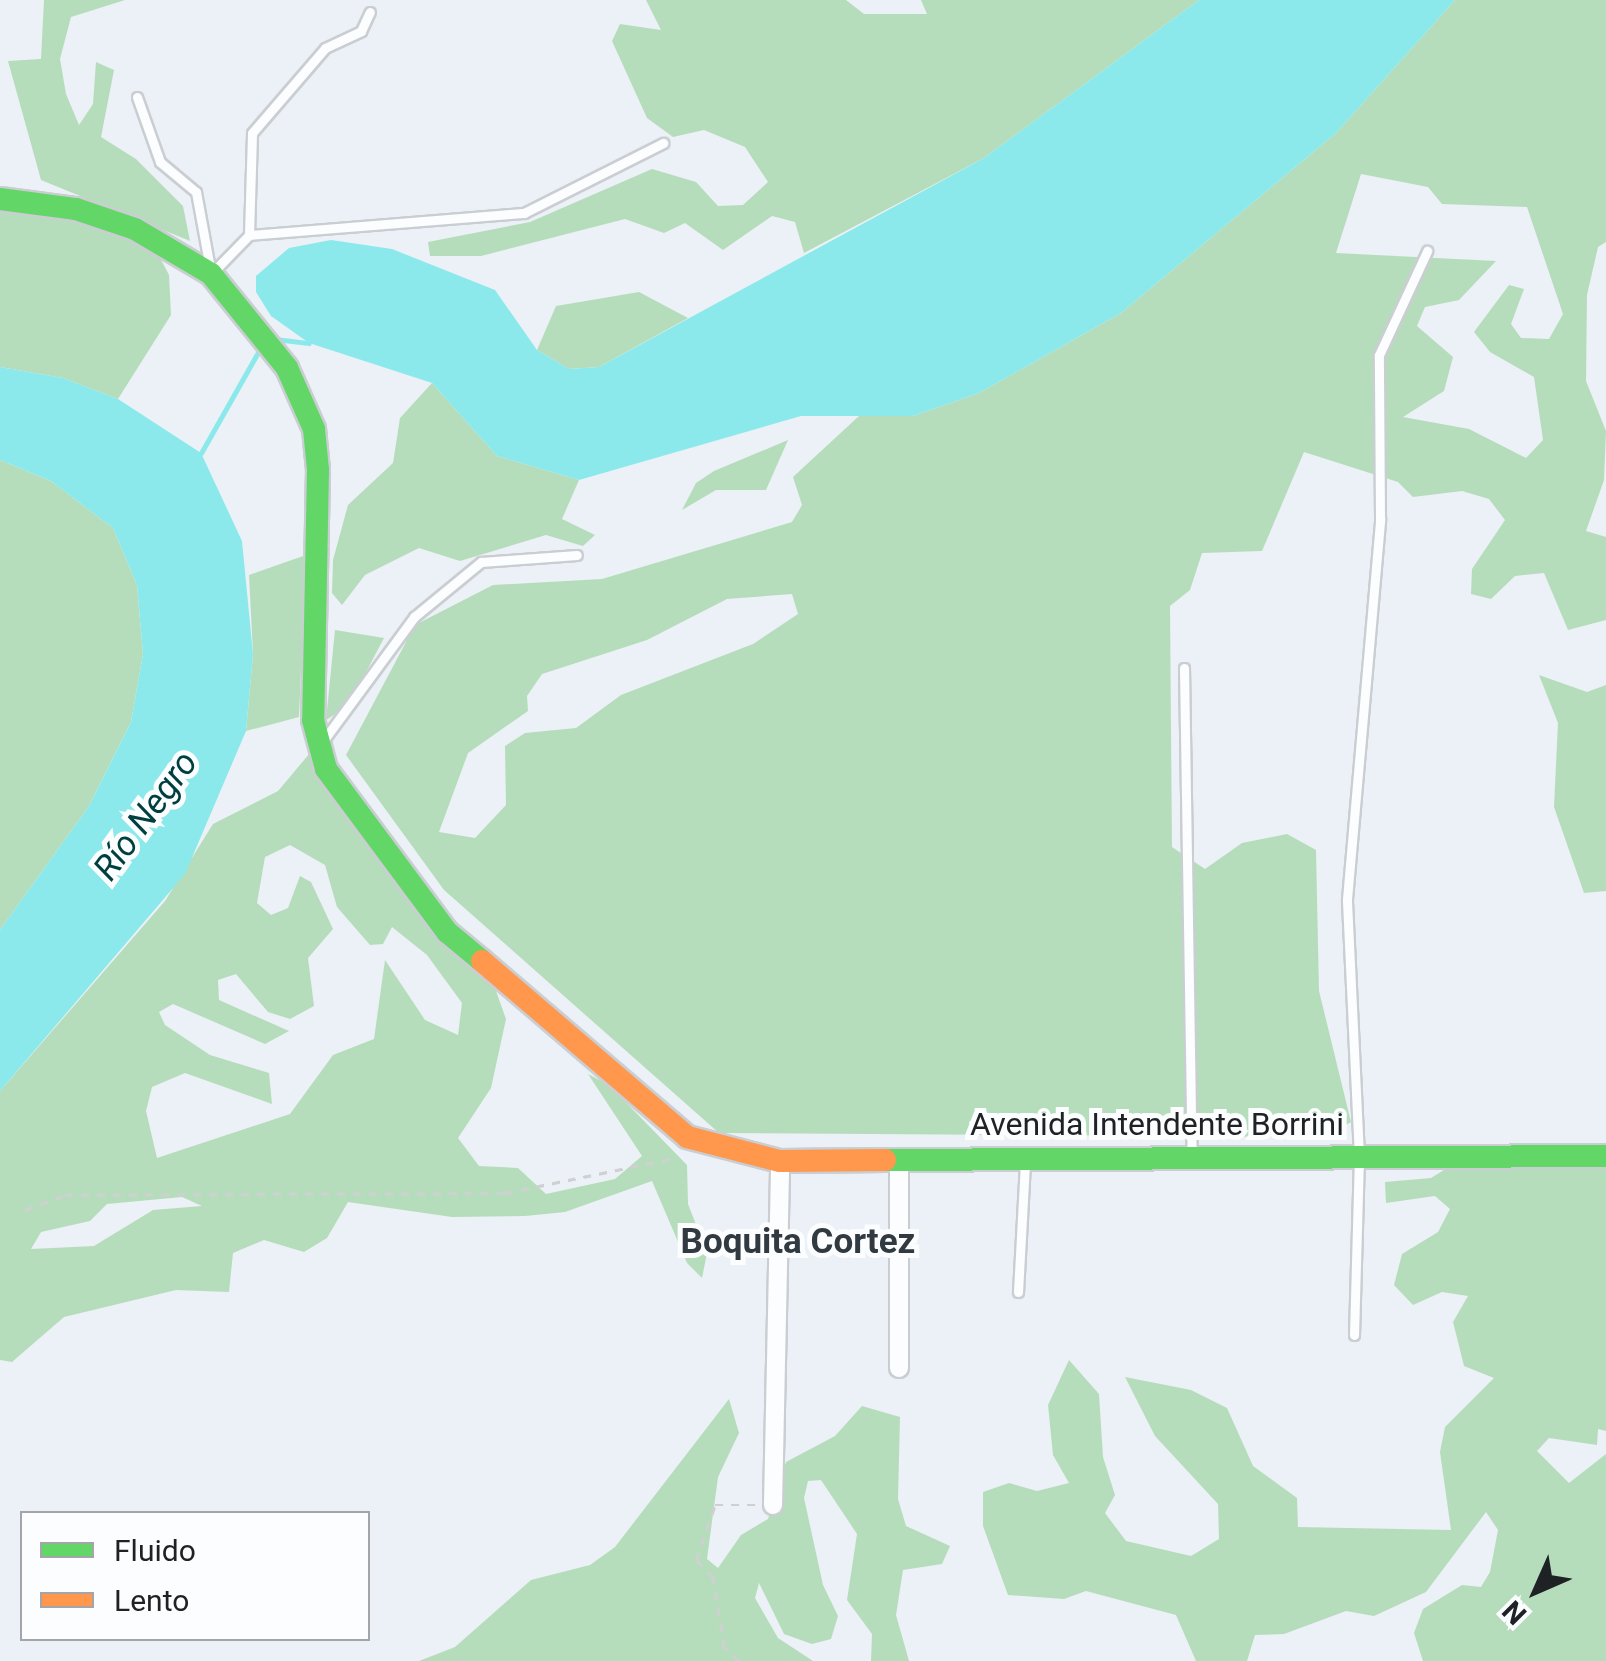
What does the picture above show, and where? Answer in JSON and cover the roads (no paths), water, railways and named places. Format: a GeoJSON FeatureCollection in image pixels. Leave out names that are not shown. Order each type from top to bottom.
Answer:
{"type":"FeatureCollection","features":[{"type":"Feature","properties":{"kind":"street"},"geometry":{"type":"LineString","coordinates":[[0,199],[76,209],[135,229],[211,274],[287,368],[314,429],[318,470],[318,747]]}},
{"type":"Feature","properties":{"kind":"street","name":"Avenida Intendente Borrini"},"geometry":{"type":"LineString","coordinates":[[318,747],[401,877],[448,932],[687,1137],[710,1146],[780,1162],[1192,1154],[1606,1156]]}},
{"type":"Feature","properties":{"kind":"street"},"geometry":{"type":"LineString","coordinates":[[899,1159],[900,1368]]}},
{"type":"Feature","properties":{"kind":"street"},"geometry":{"type":"LineString","coordinates":[[773,1505],[780,1162]]}},
{"type":"Feature","properties":{"kind":"lane"},"geometry":{"type":"LineString","coordinates":[[211,274],[248,235],[252,133],[325,48],[361,31],[370,12]]}},
{"type":"Feature","properties":{"kind":"lane"},"geometry":{"type":"LineString","coordinates":[[137,97],[160,162],[196,192],[211,274]]}},
{"type":"Feature","properties":{"kind":"lane"},"geometry":{"type":"LineString","coordinates":[[248,235],[524,213],[663,143]]}},
{"type":"Feature","properties":{"kind":"lane"},"geometry":{"type":"LineString","coordinates":[[1354,1335],[1360,1156],[1347,899],[1380,518],[1379,355],[1427,251]]}},
{"type":"Feature","properties":{"kind":"lane"},"geometry":{"type":"LineString","coordinates":[[318,747],[356,705],[414,618],[481,562],[577,555]]}},
{"type":"Feature","properties":{"kind":"lane"},"geometry":{"type":"LineString","coordinates":[[1184,668],[1192,1154]]}},
{"type":"Feature","properties":{"kind":"lane"},"geometry":{"type":"LineString","coordinates":[[1018,1292],[1026,1157]]}},
{"type":"Feature","properties":{"kind":"water"},"geometry":{"type":"Polygon","coordinates":[[[1199,0],[1455,0],[1336,133],[1121,313],[979,393],[913,416],[801,416],[579,480],[497,456],[432,383],[309,343],[271,316],[256,292],[256,276],[289,248],[331,240],[392,249],[495,290],[537,350],[569,369],[599,367],[984,158],[1199,0]]]}},
{"type":"Feature","properties":{"kind":"water","name":"Río Negro"},"geometry":{"type":"Polygon","coordinates":[[[0,367],[63,378],[118,399],[201,453],[242,541],[253,654],[246,731],[185,874],[0,1091],[0,930],[89,806],[131,722],[143,654],[137,585],[113,528],[51,481],[0,460],[0,367]]]}},
{"type":"Feature","properties":{"kind":"waterway"},"geometry":{"type":"LineString","coordinates":[[275,339],[309,343]]}},
{"type":"Feature","properties":{"kind":"waterway"},"geometry":{"type":"LineString","coordinates":[[201,453],[261,347]]}},
{"type":"Feature","properties":{"kind":"district","name":"Boquita Cortez"},"geometry":{"type":"Point","coordinates":[798,1242]}}]}
